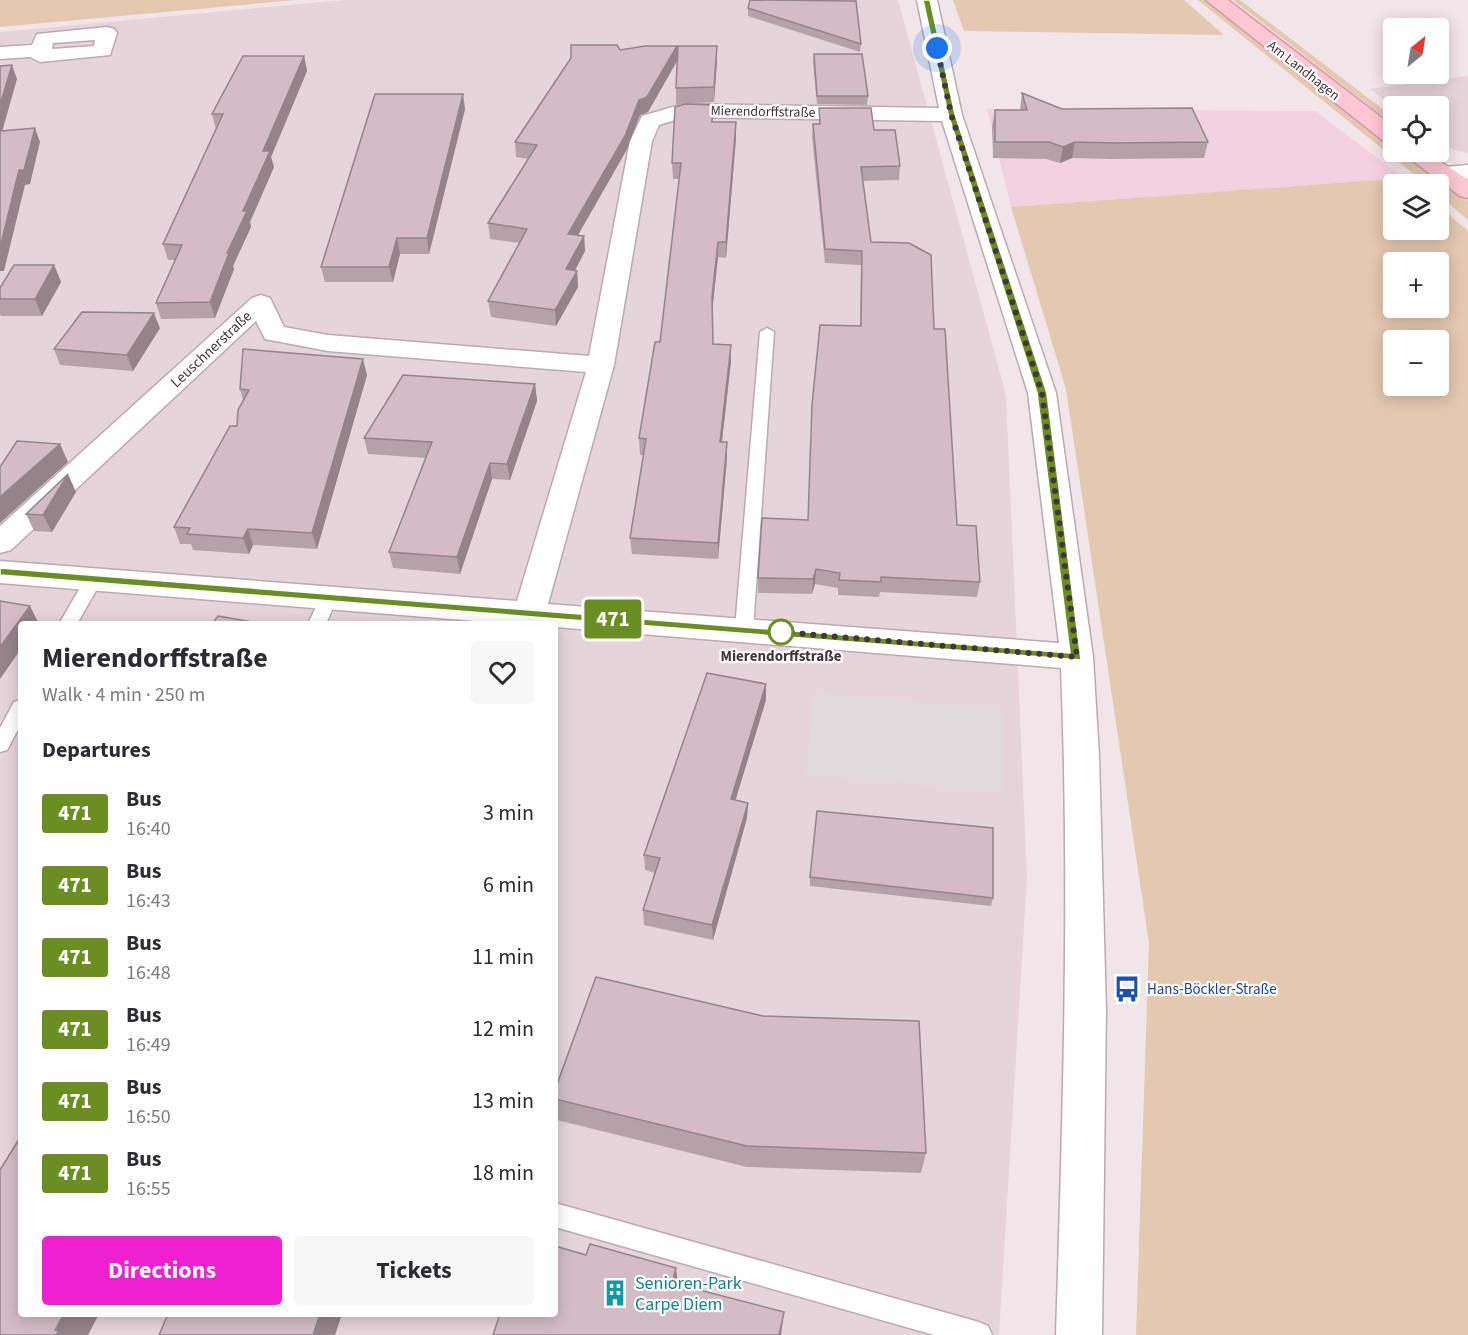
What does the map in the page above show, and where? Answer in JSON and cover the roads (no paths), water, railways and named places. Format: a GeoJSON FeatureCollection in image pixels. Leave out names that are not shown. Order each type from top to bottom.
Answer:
{"type":"FeatureCollection","features":[{"type":"Feature","properties":{"kind":"street"},"geometry":{"type":"LineString","coordinates":[[927,0],[951,114],[1042,393],[1077,657],[1082,756],[1086,1010],[1078,1335]]}},
{"type":"Feature","properties":{"kind":"street","name":"Am Landhagen"},"geometry":{"type":"LineString","coordinates":[[1216,0],[1383,129]]}},
{"type":"Feature","properties":{"kind":"street"},"geometry":{"type":"LineString","coordinates":[[0,53],[41,50]]}},
{"type":"Feature","properties":{"kind":"street","name":"Mierendorffstraße"},"geometry":{"type":"LineString","coordinates":[[530,612],[601,365],[641,141],[650,121],[683,110],[951,114]]}},
{"type":"Feature","properties":{"kind":"street"},"geometry":{"type":"LineString","coordinates":[[1426,162],[1468,191]]}},
{"type":"Feature","properties":{"kind":"street"},"geometry":{"type":"LineString","coordinates":[[1441,173],[1468,172]]}},
{"type":"Feature","properties":{"kind":"street","name":"Leuschnerstraße"},"geometry":{"type":"LineString","coordinates":[[0,543],[261,303],[274,333],[328,343],[601,365]]}},
{"type":"Feature","properties":{"kind":"street"},"geometry":{"type":"LineString","coordinates":[[0,572],[93,580],[322,611],[530,612],[1077,657]]}},
{"type":"Feature","properties":{"kind":"lane"},"geometry":{"type":"LineString","coordinates":[[744,629],[767,332]]}},
{"type":"Feature","properties":{"kind":"lane"},"geometry":{"type":"LineString","coordinates":[[70,621],[93,580]]}},
{"type":"Feature","properties":{"kind":"lane"},"geometry":{"type":"LineString","coordinates":[[0,745],[18,712]]}},
{"type":"Feature","properties":{"kind":"lane"},"geometry":{"type":"LineString","coordinates":[[558,1216],[979,1335]]}},
{"type":"Feature","properties":{"kind":"place","name":"Mierendorffstraße"},"geometry":{"type":"Point","coordinates":[781,632]}},
{"type":"Feature","properties":{"kind":"place","name":"Hans-Böckler-Straße"},"geometry":{"type":"Point","coordinates":[1127,989]}},
{"type":"Feature","properties":{"kind":"place","name":"Senioren-Park Carpe Diem"},"geometry":{"type":"Point","coordinates":[615,1293]}}]}
